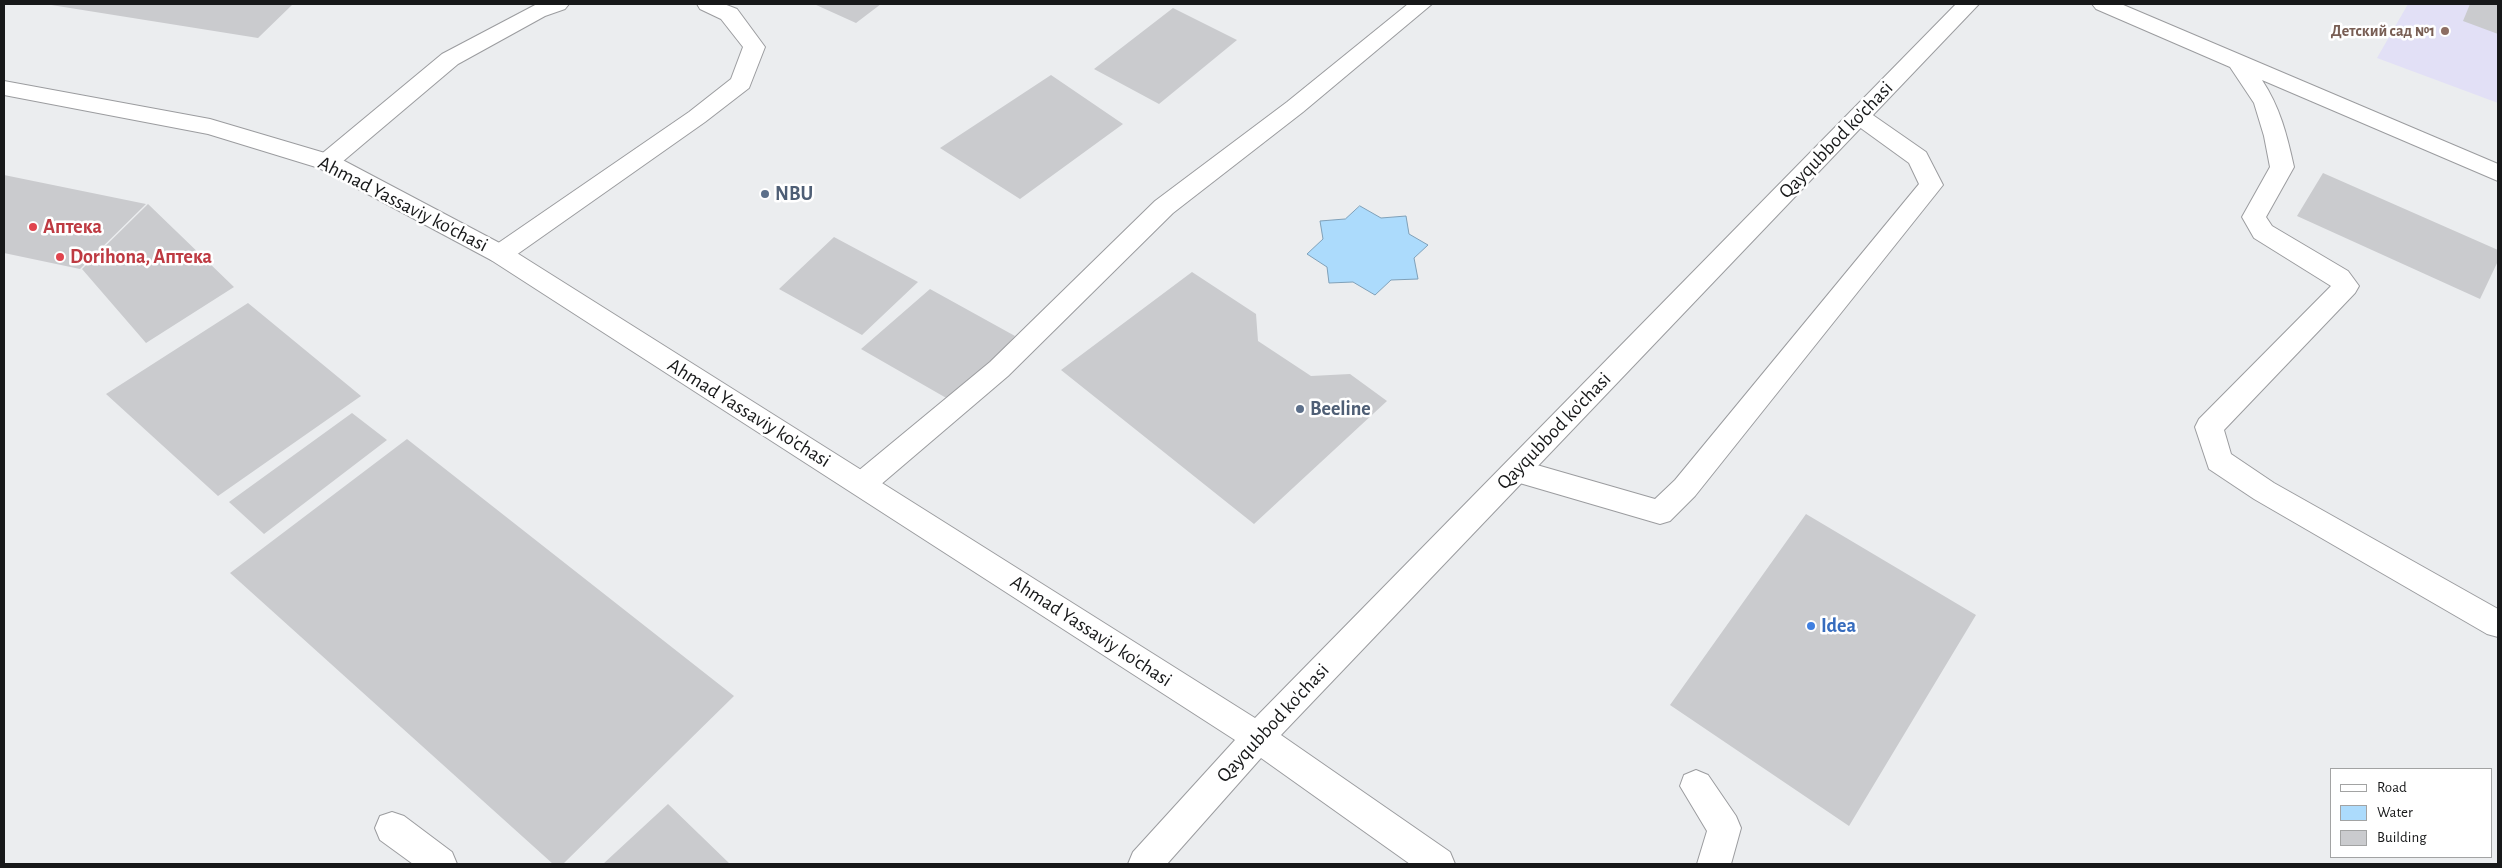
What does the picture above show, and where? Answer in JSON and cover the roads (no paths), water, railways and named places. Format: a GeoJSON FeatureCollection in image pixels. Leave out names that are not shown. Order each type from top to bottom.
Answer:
{"type":"FeatureCollection","features":[{"type":"Feature","properties":{"kind":"main road"},"geometry":{"type":"LineString","coordinates":[[327,162],[450,59],[537,11],[558,4]]}},
{"type":"Feature","properties":{"kind":"main road"},"geometry":{"type":"LineString","coordinates":[[500,254],[697,117],[741,83],[754,47],[729,14],[707,4]]}},
{"type":"Feature","properties":{"kind":"main road"},"geometry":{"type":"LineString","coordinates":[[862,484],[998,369],[1164,207],[1295,107],[1421,4]]}},
{"type":"Feature","properties":{"kind":"main road","name":"Qayqubbod ko'chasi"},"geometry":{"type":"LineString","coordinates":[[1146,864],[1258,737],[1968,4]]}},
{"type":"Feature","properties":{"kind":"main road"},"geometry":{"type":"LineString","coordinates":[[2103,4],[2498,174]]}},
{"type":"Feature","properties":{"kind":"main road"},"geometry":{"type":"LineString","coordinates":[[2237,61],[2265,102],[2276,136],[2282,167],[2254,217],[2263,232],[2339,278],[2346,286],[2209,427],[2219,461],[2264,491],[2498,624]]}},
{"type":"Feature","properties":{"kind":"main road","name":"Ahmad Yassaviy ko'chasi"},"geometry":{"type":"LineString","coordinates":[[4,88],[210,127],[327,162],[500,254],[1258,737],[1438,864]]}},
{"type":"Feature","properties":{"kind":"main road"},"geometry":{"type":"LineString","coordinates":[[1516,470],[1660,512],[1685,488],[1931,185],[1918,158],[1859,116]]}},
{"type":"Feature","properties":{"kind":"main road"},"geometry":{"type":"LineString","coordinates":[[1696,786],[1724,828],[1714,864]]}},
{"type":"Feature","properties":{"kind":"main road"},"geometry":{"type":"LineString","coordinates":[[392,828],[440,864]]}},
{"type":"Feature","properties":{"kind":"water"},"geometry":{"type":"Polygon","coordinates":[[[1360,206],[1381,218],[1406,216],[1409,234],[1428,245],[1414,258],[1418,279],[1391,280],[1375,295],[1353,282],[1329,283],[1327,267],[1307,254],[1323,239],[1320,221],[1345,219],[1360,206]]]}},
{"type":"Feature","properties":{"kind":"place","name":"Детский сад №1"},"geometry":{"type":"Point","coordinates":[2445,31]}},
{"type":"Feature","properties":{"kind":"place","name":"NBU"},"geometry":{"type":"Point","coordinates":[765,194]}},
{"type":"Feature","properties":{"kind":"place","name":"Аптека"},"geometry":{"type":"Point","coordinates":[33,227]}},
{"type":"Feature","properties":{"kind":"place","name":"Dorihona, Аптека"},"geometry":{"type":"Point","coordinates":[60,257]}},
{"type":"Feature","properties":{"kind":"place","name":"Beeline"},"geometry":{"type":"Point","coordinates":[1300,409]}},
{"type":"Feature","properties":{"kind":"place","name":"Idea"},"geometry":{"type":"Point","coordinates":[1811,626]}}]}
